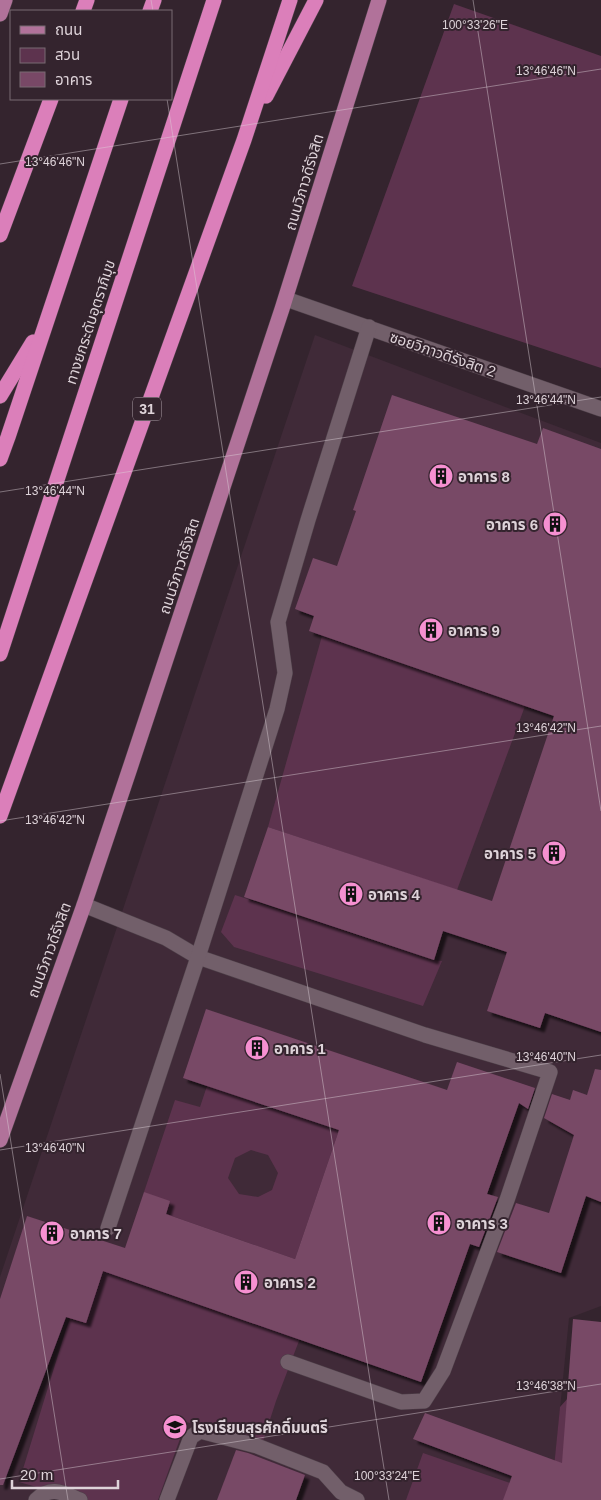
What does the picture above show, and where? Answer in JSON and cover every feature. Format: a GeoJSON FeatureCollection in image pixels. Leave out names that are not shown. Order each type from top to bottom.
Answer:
{"type":"FeatureCollection","features":[{"type":"Feature","properties":{"kind":"highway","name":"ทางยกระดับอุตราภิมุข"},"geometry":{"type":"LineString","coordinates":[[0,654],[214,0]]}},
{"type":"Feature","properties":{"kind":"highway","name":"31"},"geometry":{"type":"LineString","coordinates":[[0,816],[244,140],[290,0]]}},
{"type":"Feature","properties":{"kind":"highway"},"geometry":{"type":"LineString","coordinates":[[244,140],[316,0]]}},
{"type":"Feature","properties":{"kind":"highway"},"geometry":{"type":"LineString","coordinates":[[0,235],[51,100]]}},
{"type":"Feature","properties":{"kind":"highway"},"geometry":{"type":"LineString","coordinates":[[0,459],[120,100]]}},
{"type":"Feature","properties":{"kind":"highway"},"geometry":{"type":"LineString","coordinates":[[0,396],[47,318]]}},
{"type":"Feature","properties":{"kind":"main road"},"geometry":{"type":"LineString","coordinates":[[0,14],[5,0]]}},
{"type":"Feature","properties":{"kind":"main road","name":"ถนนวิภาวดีรังสิต"},"geometry":{"type":"LineString","coordinates":[[0,1140],[84,904],[286,299],[379,0]]}},
{"type":"Feature","properties":{"kind":"street","name":"ซอยวิภาวดีรังสิต 2"},"geometry":{"type":"LineString","coordinates":[[286,299],[601,409]]}},
{"type":"Feature","properties":{"kind":"street"},"geometry":{"type":"LineString","coordinates":[[108,1228],[198,957],[277,710],[285,673],[278,622],[308,520],[369,328]]}},
{"type":"Feature","properties":{"kind":"street"},"geometry":{"type":"LineString","coordinates":[[84,904],[166,938],[198,957],[425,1034],[550,1072],[508,1200],[443,1371],[424,1400],[401,1402],[288,1362]]}},
{"type":"Feature","properties":{"kind":"street"},"geometry":{"type":"LineString","coordinates":[[167,1500],[191,1437],[200,1431],[257,1446],[323,1472],[342,1492],[357,1500]]}},
{"type":"Feature","properties":{"kind":"street"},"geometry":{"type":"LineString","coordinates":[[36,1500],[43,1493],[55,1491],[80,1500]]}},
{"type":"Feature","properties":{"kind":"shaded area"},"geometry":{"type":"Polygon","coordinates":[[[315,335],[601,443],[601,1306],[569,1318],[551,1500],[0,1500],[0,1277],[315,335]]]}},
{"type":"Feature","properties":{"kind":"green space"},"geometry":{"type":"Polygon","coordinates":[[[454,4],[601,56],[601,368],[352,286],[454,4]]]}},
{"type":"Feature","properties":{"kind":"green space"},"geometry":{"type":"Polygon","coordinates":[[[322,636],[525,706],[457,890],[268,827],[322,636]]]}},
{"type":"Feature","properties":{"kind":"green space"},"geometry":{"type":"Polygon","coordinates":[[[235,895],[442,961],[423,1006],[234,947],[221,932],[235,895]]]}},
{"type":"Feature","properties":{"kind":"green space"},"geometry":{"type":"Polygon","coordinates":[[[207,1086],[339,1130],[295,1259],[166,1214],[144,1192],[175,1100],[200,1107],[207,1086]],[[251,1150],[235,1158],[228,1178],[239,1194],[258,1197],[272,1190],[278,1173],[268,1155],[251,1150]]]}},
{"type":"Feature","properties":{"kind":"green space"},"geometry":{"type":"Polygon","coordinates":[[[93,1262],[302,1333],[263,1441],[186,1422],[158,1500],[82,1500],[19,1482],[66,1329],[93,1262]]]}},
{"type":"Feature","properties":{"kind":"green space"},"geometry":{"type":"Polygon","coordinates":[[[601,1361],[601,1500],[406,1500],[423,1453],[551,1497],[560,1407],[601,1361]]]}},
{"type":"Feature","properties":{"kind":"building"},"geometry":{"type":"Polygon","coordinates":[[[392,395],[537,444],[543,428],[601,449],[601,1032],[545,1013],[540,1028],[487,1011],[507,952],[443,931],[434,960],[244,897],[268,827],[492,901],[554,716],[309,631],[314,616],[295,609],[313,558],[337,566],[356,511],[353,510],[392,395]]]}},
{"type":"Feature","properties":{"kind":"building"},"geometry":{"type":"Polygon","coordinates":[[[206,1009],[447,1090],[457,1062],[535,1088],[528,1109],[519,1103],[487,1194],[498,1197],[479,1247],[470,1244],[421,1382],[103,1271],[86,1323],[66,1317],[3,1485],[0,1485],[0,1299],[27,1216],[125,1248],[144,1192],[170,1201],[166,1214],[295,1259],[339,1130],[183,1078],[206,1009]]]}},
{"type":"Feature","properties":{"kind":"building"},"geometry":{"type":"Polygon","coordinates":[[[595,1069],[601,1070],[601,1202],[586,1196],[561,1273],[497,1252],[516,1203],[549,1213],[574,1135],[544,1118],[552,1094],[570,1100],[573,1090],[587,1095],[595,1069]]]}},
{"type":"Feature","properties":{"kind":"building"},"geometry":{"type":"Polygon","coordinates":[[[573,1319],[601,1322],[601,1500],[503,1500],[512,1476],[413,1439],[425,1413],[562,1463],[573,1319]]]}},
{"type":"Feature","properties":{"kind":"building"},"geometry":{"type":"Polygon","coordinates":[[[236,1450],[305,1475],[296,1500],[217,1500],[236,1450]]]}},
{"type":"Feature","properties":{"kind":"place","name":"อาคาร 8"},"geometry":{"type":"Point","coordinates":[441,476]}},
{"type":"Feature","properties":{"kind":"place","name":"อาคาร 6"},"geometry":{"type":"Point","coordinates":[555,524]}},
{"type":"Feature","properties":{"kind":"place","name":"อาคาร 9"},"geometry":{"type":"Point","coordinates":[431,630]}},
{"type":"Feature","properties":{"kind":"place","name":"อาคาร 5"},"geometry":{"type":"Point","coordinates":[554,853]}},
{"type":"Feature","properties":{"kind":"place","name":"อาคาร 4"},"geometry":{"type":"Point","coordinates":[351,894]}},
{"type":"Feature","properties":{"kind":"place","name":"อาคาร 1"},"geometry":{"type":"Point","coordinates":[257,1048]}},
{"type":"Feature","properties":{"kind":"place","name":"อาคาร 3"},"geometry":{"type":"Point","coordinates":[439,1223]}},
{"type":"Feature","properties":{"kind":"place","name":"อาคาร 7"},"geometry":{"type":"Point","coordinates":[52,1233]}},
{"type":"Feature","properties":{"kind":"place","name":"อาคาร 2"},"geometry":{"type":"Point","coordinates":[246,1282]}},
{"type":"Feature","properties":{"kind":"place","name":"โรงเรียนสุรศักดิ์มนตรี"},"geometry":{"type":"Point","coordinates":[175,1427]}}]}
